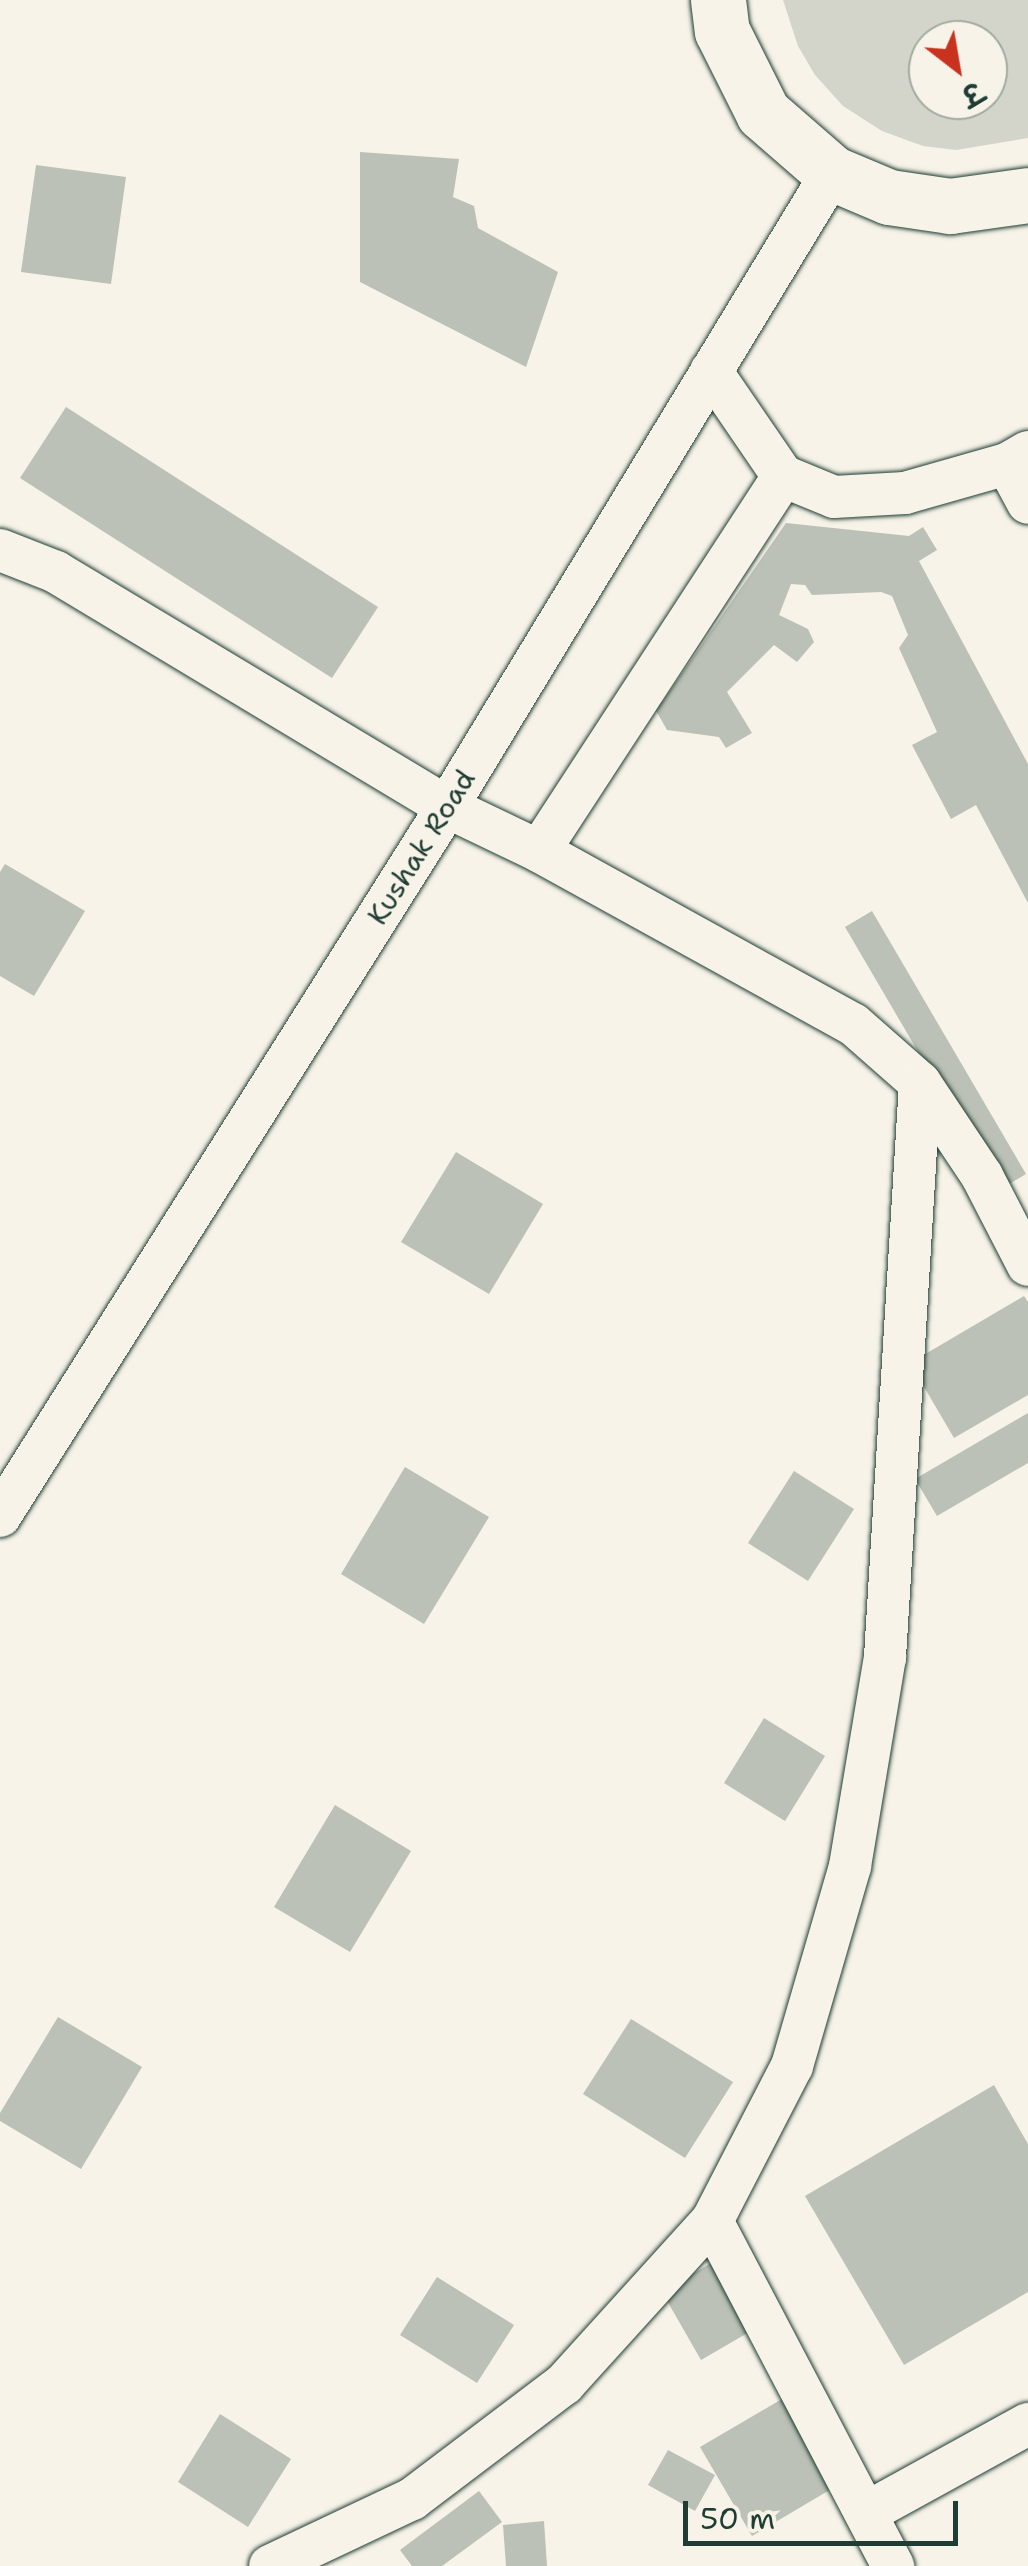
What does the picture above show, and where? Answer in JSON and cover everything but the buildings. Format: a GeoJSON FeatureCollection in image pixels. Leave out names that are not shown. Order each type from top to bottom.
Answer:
{"type":"FeatureCollection","features":[{"type":"Feature","properties":{"kind":"main road"},"geometry":{"type":"LineString","coordinates":[[710,10],[763,113],[832,173],[889,197],[950,206],[1022,200]]}},
{"type":"Feature","properties":{"kind":"street","name":"Kushak Road"},"geometry":{"type":"LineString","coordinates":[[0,1516],[447,808],[832,173]]}},
{"type":"Feature","properties":{"kind":"street"},"geometry":{"type":"LineString","coordinates":[[711,371],[783,476],[834,497],[905,493],[1018,458],[1028,503]]}},
{"type":"Feature","properties":{"kind":"street"},"geometry":{"type":"LineString","coordinates":[[539,851],[783,476]]}},
{"type":"Feature","properties":{"kind":"street"},"geometry":{"type":"LineString","coordinates":[[0,550],[56,572],[447,808],[539,851],[854,1024],[920,1083],[982,1176],[1028,1265]]}},
{"type":"Feature","properties":{"kind":"street"},"geometry":{"type":"LineString","coordinates":[[270,2566],[412,2499],[564,2384],[712,2221],[792,2066],[850,1866],[885,1657],[920,1083]]}},
{"type":"Feature","properties":{"kind":"street"},"geometry":{"type":"LineString","coordinates":[[712,2221],[893,2566]]}},
{"type":"Feature","properties":{"kind":"street"},"geometry":{"type":"LineString","coordinates":[[866,2514],[1028,2424]]}},
{"type":"Feature","properties":{"kind":"shaded area"},"geometry":{"type":"Polygon","coordinates":[[[783,0],[1028,0],[1028,138],[956,150],[923,146],[882,131],[843,106],[815,75],[798,46],[783,0]]]}}]}
